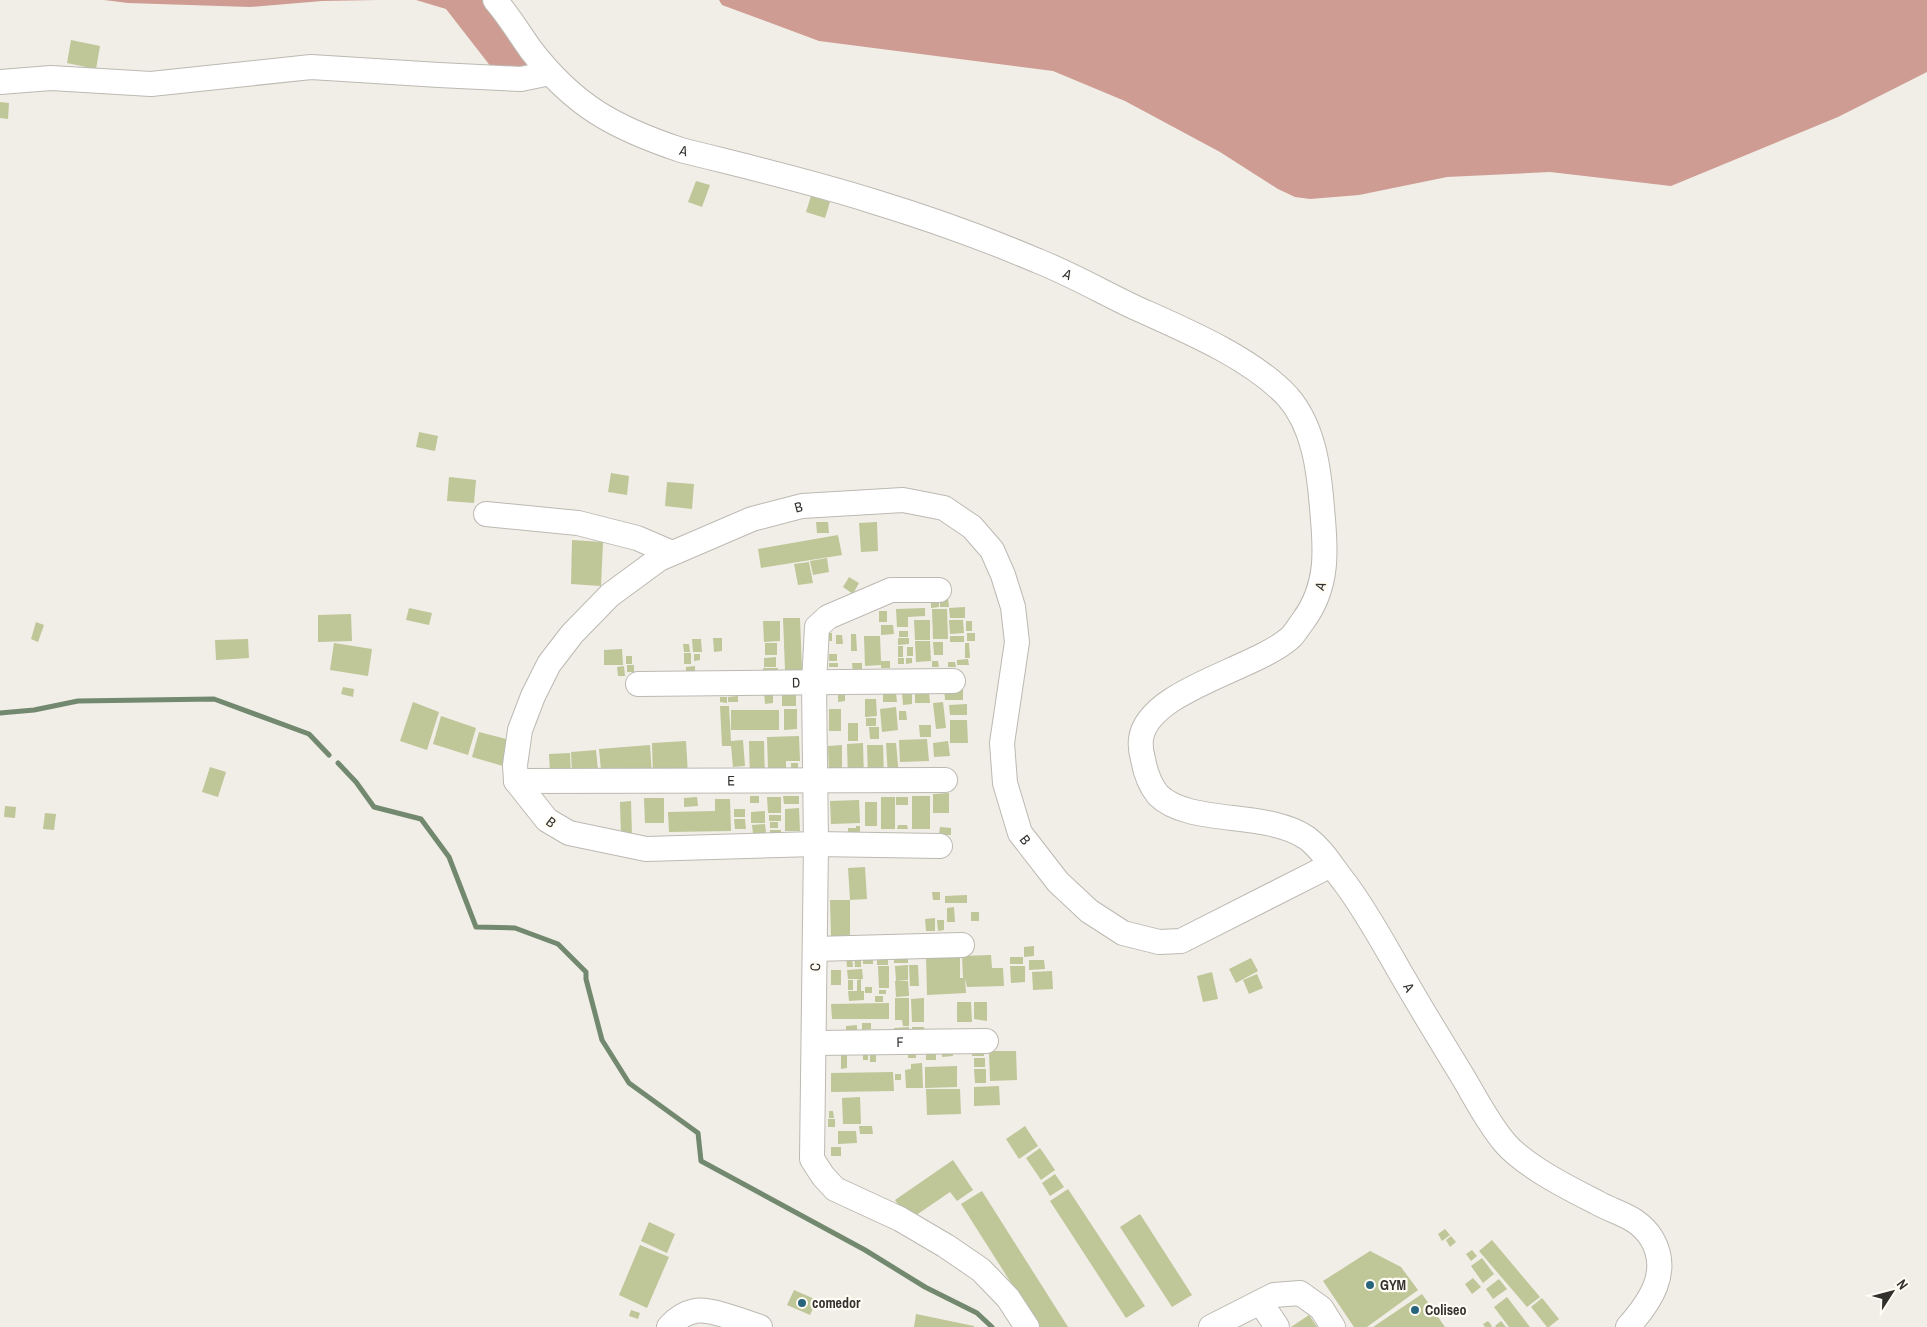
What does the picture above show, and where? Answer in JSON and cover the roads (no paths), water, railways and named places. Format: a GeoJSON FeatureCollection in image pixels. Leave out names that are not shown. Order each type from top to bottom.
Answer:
{"type":"FeatureCollection","features":[{"type":"Feature","properties":{"kind":"street","name":"A"},"geometry":{"type":"LineString","coordinates":[[495,0],[550,73],[576,99],[613,123],[650,140],[681,150],[870,200],[1042,262],[1205,342],[1268,378],[1292,402],[1312,438],[1321,492],[1325,541],[1324,574],[1312,610],[1291,637],[1270,651],[1174,697],[1151,718],[1140,735],[1146,774],[1159,796],[1185,810],[1284,826],[1308,839],[1324,855],[1361,905],[1489,1121],[1505,1143],[1528,1163],[1600,1205],[1631,1217],[1653,1241],[1659,1256],[1660,1270],[1647,1304],[1628,1327]]}},
{"type":"Feature","properties":{"kind":"street"},"geometry":{"type":"LineString","coordinates":[[0,82],[51,78],[151,84],[311,67],[439,76],[520,79],[550,73]]}},
{"type":"Feature","properties":{"kind":"street","name":"B"},"geometry":{"type":"LineString","coordinates":[[940,846],[816,844],[646,848],[568,833],[547,820],[516,781],[515,765],[520,730],[533,696],[549,664],[572,634],[610,595],[659,559],[752,520],[802,506],[903,500],[944,508],[972,527],[992,550],[1003,575],[1013,606],[1017,642],[1002,743],[1005,783],[1020,833],[1058,882],[1089,911],[1123,933],[1159,942],[1181,941],[1331,865]]}},
{"type":"Feature","properties":{"kind":"street"},"geometry":{"type":"LineString","coordinates":[[486,514],[578,523],[637,538],[672,554]]}},
{"type":"Feature","properties":{"kind":"street","name":"C"},"geometry":{"type":"LineString","coordinates":[[938,590],[891,590],[828,617],[817,627],[814,683],[816,844],[812,1159],[835,1190],[900,1219],[946,1246],[981,1270],[1008,1298],[1027,1327]]}},
{"type":"Feature","properties":{"kind":"street","name":"D"},"geometry":{"type":"LineString","coordinates":[[638,684],[952,681]]}},
{"type":"Feature","properties":{"kind":"street","name":"E"},"geometry":{"type":"LineString","coordinates":[[516,781],[815,782],[946,780]]}},
{"type":"Feature","properties":{"kind":"street"},"geometry":{"type":"LineString","coordinates":[[815,949],[962,946]]}},
{"type":"Feature","properties":{"kind":"street","name":"F"},"geometry":{"type":"LineString","coordinates":[[814,1043],[986,1041]]}},
{"type":"Feature","properties":{"kind":"street"},"geometry":{"type":"LineString","coordinates":[[1211,1327],[1274,1295],[1300,1293],[1321,1308],[1333,1327]]}},
{"type":"Feature","properties":{"kind":"street"},"geometry":{"type":"LineString","coordinates":[[1262,1302],[1277,1327]]}},
{"type":"Feature","properties":{"kind":"street"},"geometry":{"type":"LineString","coordinates":[[669,1327],[676,1319],[696,1310],[716,1313],[760,1327]]}},
{"type":"Feature","properties":{"kind":"waterway"},"geometry":{"type":"LineString","coordinates":[[0,713],[34,710],[78,701],[214,699],[309,734],[329,755]]}},
{"type":"Feature","properties":{"kind":"waterway"},"geometry":{"type":"LineString","coordinates":[[338,763],[356,782],[374,807],[421,819],[449,857],[476,927],[515,928],[558,944],[586,972],[586,979],[602,1040],[629,1083],[698,1133],[701,1161],[865,1250],[925,1287],[977,1313],[992,1327]]}},
{"type":"Feature","properties":{"kind":"place","name":"GYM"},"geometry":{"type":"Point","coordinates":[1370,1285]}},
{"type":"Feature","properties":{"kind":"place","name":"comedor"},"geometry":{"type":"Point","coordinates":[802,1303]}},
{"type":"Feature","properties":{"kind":"place","name":"Coliseo"},"geometry":{"type":"Point","coordinates":[1415,1310]}}]}
